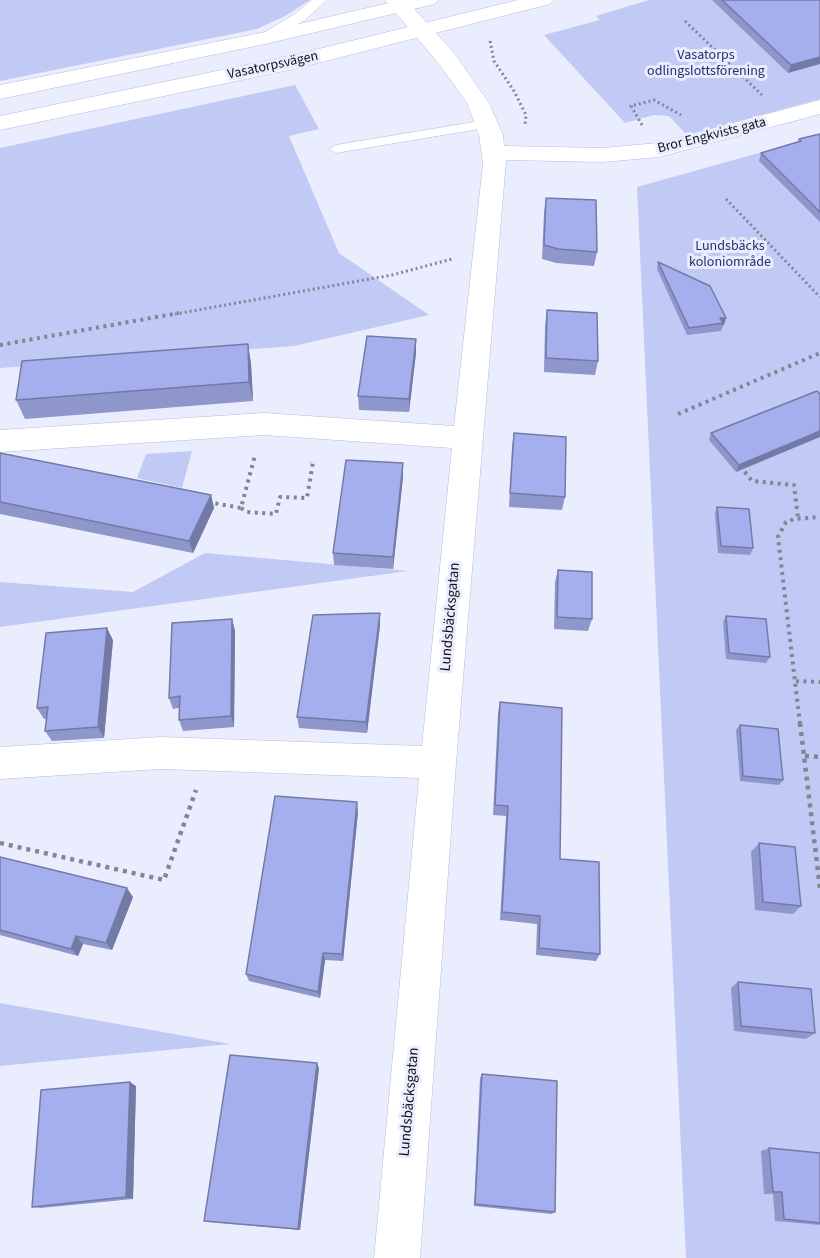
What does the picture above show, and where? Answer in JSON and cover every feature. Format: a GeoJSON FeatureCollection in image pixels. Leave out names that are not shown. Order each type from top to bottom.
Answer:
{"type":"FeatureCollection","features":[{"type":"Feature","properties":{"kind":"street","name":"Vasatorpsvägen"},"geometry":{"type":"LineString","coordinates":[[0,92],[265,38],[398,3],[428,0]]}},
{"type":"Feature","properties":{"kind":"street","name":"Vasatorpsvägen"},"geometry":{"type":"LineString","coordinates":[[0,123],[294,62],[543,0]]}},
{"type":"Feature","properties":{"kind":"street","name":"Lundsbäcksgatan"},"geometry":{"type":"LineString","coordinates":[[397,1258],[467,438],[495,164],[490,137],[478,103],[447,59],[398,3]]}},
{"type":"Feature","properties":{"kind":"street","name":"Bror Engkvists gata"},"geometry":{"type":"LineString","coordinates":[[490,137],[603,155],[659,150],[820,107]]}},
{"type":"Feature","properties":{"kind":"street"},"geometry":{"type":"LineString","coordinates":[[0,441],[264,424],[467,438]]}},
{"type":"Feature","properties":{"kind":"street"},"geometry":{"type":"LineString","coordinates":[[0,763],[161,753],[209,753],[438,764]]}},
{"type":"Feature","properties":{"kind":"lane"},"geometry":{"type":"LineString","coordinates":[[265,38],[300,17],[321,0]]}},
{"type":"Feature","properties":{"kind":"lane"},"geometry":{"type":"LineString","coordinates":[[336,149],[490,137]]}},
{"type":"Feature","properties":{"kind":"path"},"geometry":{"type":"LineString","coordinates":[[490,137],[516,131],[526,124],[526,115],[522,107],[494,61],[489,42],[497,33],[500,24],[494,13]]}},
{"type":"Feature","properties":{"kind":"path"},"geometry":{"type":"LineString","coordinates":[[685,21],[764,96]]}},
{"type":"Feature","properties":{"kind":"path"},"geometry":{"type":"LineString","coordinates":[[726,199],[820,297]]}},
{"type":"Feature","properties":{"kind":"path"},"geometry":{"type":"LineString","coordinates":[[0,345],[392,275],[485,249]]}},
{"type":"Feature","properties":{"kind":"path"},"geometry":{"type":"LineString","coordinates":[[678,414],[820,353]]}},
{"type":"Feature","properties":{"kind":"path"},"geometry":{"type":"LineString","coordinates":[[241,508],[264,424]]}},
{"type":"Feature","properties":{"kind":"path"},"geometry":{"type":"LineString","coordinates":[[207,501],[241,508],[247,512],[276,514],[280,496],[307,498],[313,462],[301,461]]}},
{"type":"Feature","properties":{"kind":"path"},"geometry":{"type":"LineString","coordinates":[[740,466],[752,481],[794,485],[798,518]]}},
{"type":"Feature","properties":{"kind":"path"},"geometry":{"type":"LineString","coordinates":[[820,517],[798,518],[786,522],[778,537],[820,888]]}},
{"type":"Feature","properties":{"kind":"path"},"geometry":{"type":"LineString","coordinates":[[796,681],[820,682]]}},
{"type":"Feature","properties":{"kind":"path"},"geometry":{"type":"LineString","coordinates":[[0,843],[164,880],[209,753]]}},
{"type":"Feature","properties":{"kind":"path"},"geometry":{"type":"LineString","coordinates":[[805,756],[820,757]]}},
{"type":"Feature","properties":{"kind":"green space"},"geometry":{"type":"Polygon","coordinates":[[[0,0],[310,0],[285,16],[257,29],[0,81],[0,0]]]}},
{"type":"Feature","properties":{"kind":"green space","name":"Vasatorps odlingslottsförening"},"geometry":{"type":"Polygon","coordinates":[[[649,0],[820,0],[820,99],[687,135],[669,116],[654,115],[625,123],[544,35],[600,20],[596,16],[649,0]]]}},
{"type":"Feature","properties":{"kind":"green space"},"geometry":{"type":"Polygon","coordinates":[[[295,85],[319,129],[289,136],[339,253],[429,315],[294,346],[0,368],[0,148],[295,85]]]}},
{"type":"Feature","properties":{"kind":"green space","name":"Lundsbäcks koloniområde"},"geometry":{"type":"Polygon","coordinates":[[[820,136],[820,1258],[686,1258],[637,187],[820,136]]]}},
{"type":"Feature","properties":{"kind":"green space"},"geometry":{"type":"Polygon","coordinates":[[[192,451],[182,488],[137,478],[146,454],[192,451]]]}},
{"type":"Feature","properties":{"kind":"green space"},"geometry":{"type":"Polygon","coordinates":[[[205,553],[408,571],[0,627],[0,582],[133,592],[205,553]]]}},
{"type":"Feature","properties":{"kind":"green space"},"geometry":{"type":"Polygon","coordinates":[[[0,1003],[230,1044],[0,1066],[0,1003]]]}},
{"type":"Feature","properties":{"kind":"building"},"geometry":{"type":"Polygon","coordinates":[[[722,0],[820,0],[820,57],[791,65],[722,0]]]}},
{"type":"Feature","properties":{"kind":"building"},"geometry":{"type":"Polygon","coordinates":[[[820,134],[820,212],[761,153],[820,134]]]}},
{"type":"Feature","properties":{"kind":"building"},"geometry":{"type":"Polygon","coordinates":[[[546,198],[596,200],[597,252],[558,249],[544,245],[546,198]]]}},
{"type":"Feature","properties":{"kind":"building"},"geometry":{"type":"Polygon","coordinates":[[[658,262],[710,286],[726,318],[720,318],[723,323],[689,328],[658,262]]]}},
{"type":"Feature","properties":{"kind":"building"},"geometry":{"type":"Polygon","coordinates":[[[547,310],[597,313],[598,361],[546,358],[547,310]]]}},
{"type":"Feature","properties":{"kind":"building"},"geometry":{"type":"Polygon","coordinates":[[[367,336],[416,339],[409,399],[358,396],[367,336]]]}},
{"type":"Feature","properties":{"kind":"building"},"geometry":{"type":"Polygon","coordinates":[[[248,344],[249,382],[16,400],[22,361],[248,344]]]}},
{"type":"Feature","properties":{"kind":"building"},"geometry":{"type":"Polygon","coordinates":[[[817,391],[820,394],[820,431],[739,465],[711,433],[817,391]]]}},
{"type":"Feature","properties":{"kind":"building"},"geometry":{"type":"Polygon","coordinates":[[[514,433],[566,437],[565,497],[510,493],[514,433]]]}},
{"type":"Feature","properties":{"kind":"building"},"geometry":{"type":"Polygon","coordinates":[[[0,453],[211,495],[189,541],[0,502],[0,453]]]}},
{"type":"Feature","properties":{"kind":"building"},"geometry":{"type":"Polygon","coordinates":[[[346,460],[403,463],[393,557],[333,553],[346,460]]]}},
{"type":"Feature","properties":{"kind":"building"},"geometry":{"type":"Polygon","coordinates":[[[717,507],[749,509],[753,548],[721,546],[717,507]]]}},
{"type":"Feature","properties":{"kind":"building"},"geometry":{"type":"Polygon","coordinates":[[[558,570],[592,572],[592,619],[557,617],[558,570]]]}},
{"type":"Feature","properties":{"kind":"building"},"geometry":{"type":"Polygon","coordinates":[[[380,613],[366,722],[297,717],[313,615],[380,613]]]}},
{"type":"Feature","properties":{"kind":"building"},"geometry":{"type":"Polygon","coordinates":[[[726,616],[766,619],[770,657],[729,653],[726,616]]]}},
{"type":"Feature","properties":{"kind":"building"},"geometry":{"type":"Polygon","coordinates":[[[232,619],[231,716],[179,720],[180,696],[169,698],[172,623],[232,619]]]}},
{"type":"Feature","properties":{"kind":"building"},"geometry":{"type":"Polygon","coordinates":[[[107,628],[98,727],[45,731],[48,707],[37,708],[46,633],[107,628]]]}},
{"type":"Feature","properties":{"kind":"building"},"geometry":{"type":"Polygon","coordinates":[[[500,702],[562,708],[560,859],[599,862],[600,954],[539,948],[540,916],[502,912],[508,806],[495,805],[500,702]]]}},
{"type":"Feature","properties":{"kind":"building"},"geometry":{"type":"Polygon","coordinates":[[[740,725],[778,729],[783,780],[743,776],[740,725]]]}},
{"type":"Feature","properties":{"kind":"building"},"geometry":{"type":"Polygon","coordinates":[[[275,796],[357,802],[342,954],[323,953],[318,992],[246,974],[275,796]]]}},
{"type":"Feature","properties":{"kind":"building"},"geometry":{"type":"Polygon","coordinates":[[[759,843],[795,847],[801,906],[763,902],[759,843]]]}},
{"type":"Feature","properties":{"kind":"building"},"geometry":{"type":"Polygon","coordinates":[[[0,857],[127,888],[106,943],[76,936],[71,949],[0,930],[0,857]]]}},
{"type":"Feature","properties":{"kind":"building"},"geometry":{"type":"Polygon","coordinates":[[[738,982],[811,989],[815,1033],[741,1026],[738,982]]]}},
{"type":"Feature","properties":{"kind":"building"},"geometry":{"type":"Polygon","coordinates":[[[230,1055],[317,1063],[298,1229],[204,1221],[230,1055]]]}},
{"type":"Feature","properties":{"kind":"building"},"geometry":{"type":"Polygon","coordinates":[[[482,1074],[557,1081],[555,1212],[475,1204],[482,1074]]]}},
{"type":"Feature","properties":{"kind":"building"},"geometry":{"type":"Polygon","coordinates":[[[130,1082],[126,1197],[32,1207],[41,1090],[130,1082]]]}},
{"type":"Feature","properties":{"kind":"building"},"geometry":{"type":"Polygon","coordinates":[[[769,1148],[820,1153],[820,1223],[784,1219],[782,1192],[773,1192],[769,1148]]]}}]}
